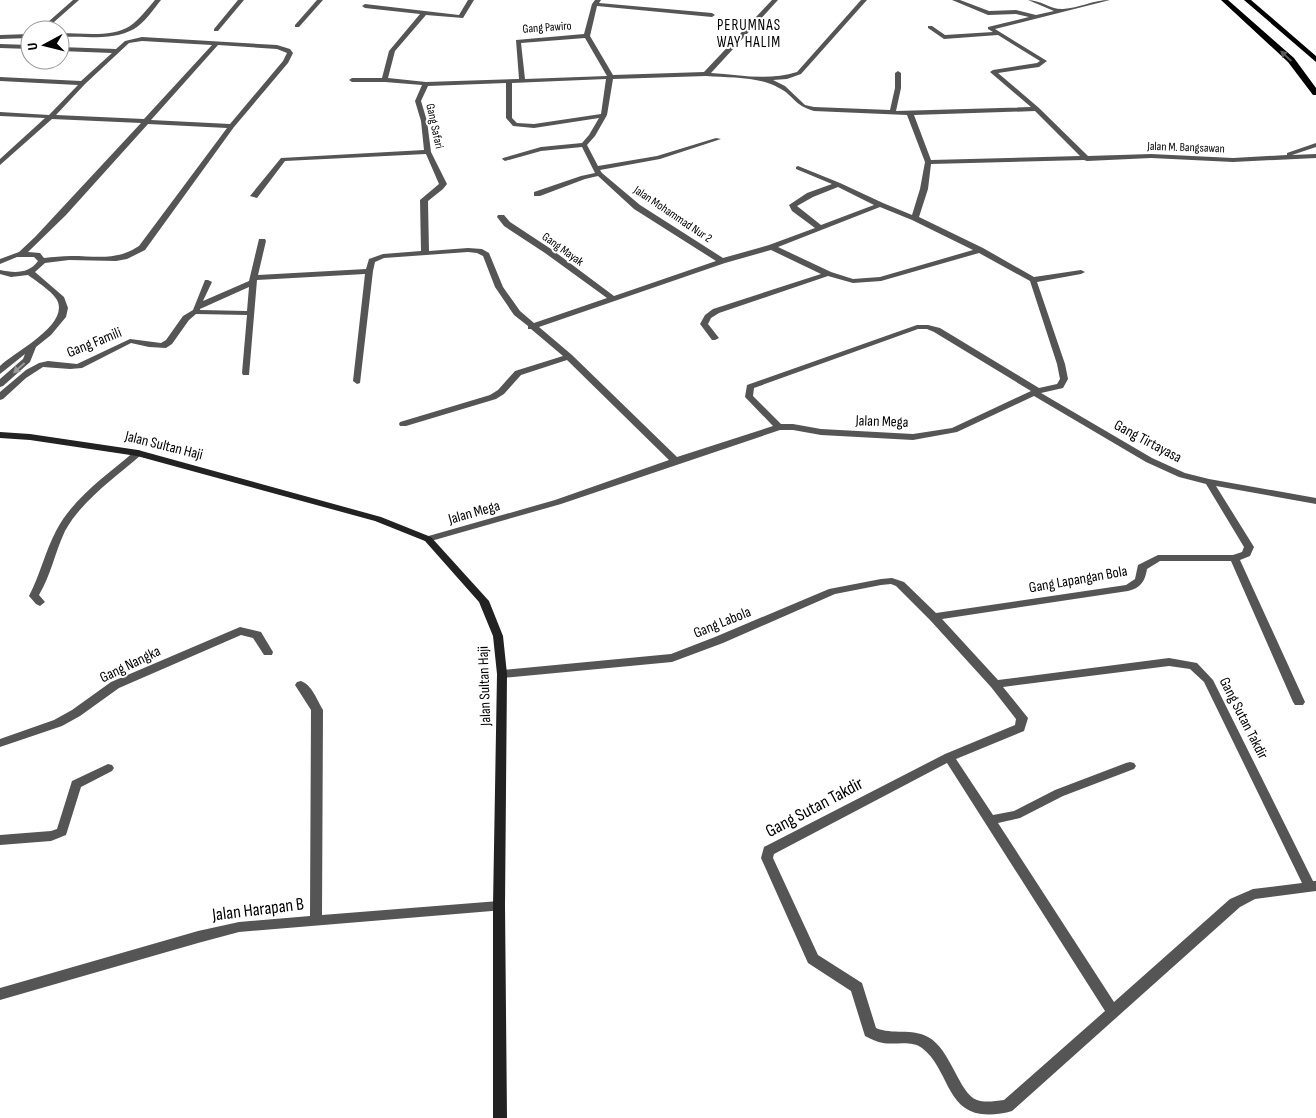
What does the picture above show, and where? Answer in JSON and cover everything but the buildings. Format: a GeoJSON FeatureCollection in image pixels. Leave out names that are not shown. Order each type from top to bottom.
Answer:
{"type":"FeatureCollection","features":[{"type":"Feature","properties":{"kind":"main road"},"geometry":{"type":"LineString","coordinates":[[1224,0],[1291,60],[1316,94]]}},
{"type":"Feature","properties":{"kind":"main road"},"geometry":{"type":"LineString","coordinates":[[1247,0],[1316,60]]}},
{"type":"Feature","properties":{"kind":"street"},"geometry":{"type":"LineString","coordinates":[[53,20],[76,0]]}},
{"type":"Feature","properties":{"kind":"street"},"geometry":{"type":"LineString","coordinates":[[70,35],[114,33],[133,26],[158,0]]}},
{"type":"Feature","properties":{"kind":"street"},"geometry":{"type":"LineString","coordinates":[[216,30],[241,0]]}},
{"type":"Feature","properties":{"kind":"street"},"geometry":{"type":"LineString","coordinates":[[297,26],[320,0]]}},
{"type":"Feature","properties":{"kind":"street"},"geometry":{"type":"LineString","coordinates":[[365,6],[461,17],[470,0]]}},
{"type":"Feature","properties":{"kind":"street"},"geometry":{"type":"LineString","coordinates":[[706,74],[775,0]]}},
{"type":"Feature","properties":{"kind":"street"},"geometry":{"type":"LineString","coordinates":[[352,80],[385,80],[426,84],[522,79],[706,74],[765,79],[787,77],[799,73],[864,0]]}},
{"type":"Feature","properties":{"kind":"street"},"geometry":{"type":"LineString","coordinates":[[955,0],[988,13],[1016,12],[1036,18]]}},
{"type":"Feature","properties":{"kind":"street"},"geometry":{"type":"LineString","coordinates":[[1031,0],[1061,11]]}},
{"type":"Feature","properties":{"kind":"street"},"geometry":{"type":"LineString","coordinates":[[1090,0],[1097,3]]}},
{"type":"Feature","properties":{"kind":"street"},"geometry":{"type":"LineString","coordinates":[[1087,159],[1037,109],[993,72],[1039,65],[1044,61],[990,28],[1107,0]]}},
{"type":"Feature","properties":{"kind":"street"},"geometry":{"type":"LineString","coordinates":[[505,159],[541,149],[584,145],[592,136],[604,115],[610,76],[587,36],[597,2],[712,15]]}},
{"type":"Feature","properties":{"kind":"street"},"geometry":{"type":"LineString","coordinates":[[385,80],[392,52],[424,13]]}},
{"type":"Feature","properties":{"kind":"street"},"geometry":{"type":"LineString","coordinates":[[930,27],[944,37],[997,34]]}},
{"type":"Feature","properties":{"kind":"street"},"geometry":{"type":"LineString","coordinates":[[0,37],[20,36]]}},
{"type":"Feature","properties":{"kind":"street","name":"Gang Pawiro"},"geometry":{"type":"LineString","coordinates":[[522,79],[518,41],[587,36]]}},
{"type":"Feature","properties":{"kind":"street"},"geometry":{"type":"LineString","coordinates":[[0,163],[127,42],[136,40],[278,47],[288,50],[290,53],[286,62],[232,126],[142,248],[131,256],[119,259],[70,258],[42,261]]}},
{"type":"Feature","properties":{"kind":"street"},"geometry":{"type":"LineString","coordinates":[[1,261],[21,254],[38,239],[216,43]]}},
{"type":"Feature","properties":{"kind":"street"},"geometry":{"type":"LineString","coordinates":[[0,46],[20,47]]}},
{"type":"Feature","properties":{"kind":"street"},"geometry":{"type":"LineString","coordinates":[[70,49],[116,51]]}},
{"type":"Feature","properties":{"kind":"street"},"geometry":{"type":"LineString","coordinates":[[893,112],[896,92],[900,84],[898,73]]}},
{"type":"Feature","properties":{"kind":"street"},"geometry":{"type":"LineString","coordinates":[[0,79],[83,83]]}},
{"type":"Feature","properties":{"kind":"street"},"geometry":{"type":"LineString","coordinates":[[765,79],[783,87],[803,106],[808,108],[893,112],[1037,109]]}},
{"type":"Feature","properties":{"kind":"street"},"geometry":{"type":"LineString","coordinates":[[509,80],[509,118],[515,125],[534,126],[604,115]]}},
{"type":"Feature","properties":{"kind":"street","name":"Gang Safari"},"geometry":{"type":"LineString","coordinates":[[425,253],[424,200],[441,188],[443,184],[428,152],[424,121],[418,102],[426,84]]}},
{"type":"Feature","properties":{"kind":"street"},"geometry":{"type":"LineString","coordinates":[[910,112],[928,162],[924,188],[915,218]]}},
{"type":"Feature","properties":{"kind":"street"},"geometry":{"type":"LineString","coordinates":[[0,114],[232,126]]}},
{"type":"Feature","properties":{"kind":"street"},"geometry":{"type":"LineString","coordinates":[[537,194],[598,171],[658,158],[718,139]]}},
{"type":"Feature","properties":{"kind":"street","name":"Jalan Mohammad Nur 2"},"geometry":{"type":"LineString","coordinates":[[584,145],[598,171],[637,206],[722,261]]}},
{"type":"Feature","properties":{"kind":"street"},"geometry":{"type":"LineString","coordinates":[[1284,156],[1316,145]]}},
{"type":"Feature","properties":{"kind":"street"},"geometry":{"type":"LineString","coordinates":[[254,196],[283,159],[428,152]]}},
{"type":"Feature","properties":{"kind":"street"},"geometry":{"type":"LineString","coordinates":[[0,154],[8,155]]}},
{"type":"Feature","properties":{"kind":"street","name":"Jalan M. Bangsawan"},"geometry":{"type":"LineString","coordinates":[[928,162],[1151,156],[1233,160],[1284,156]]}},
{"type":"Feature","properties":{"kind":"street"},"geometry":{"type":"LineString","coordinates":[[1284,156],[1316,156]]}},
{"type":"Feature","properties":{"kind":"street"},"geometry":{"type":"LineString","coordinates":[[798,168],[838,184],[880,205],[915,218],[980,250],[1033,280],[1081,272]]}},
{"type":"Feature","properties":{"kind":"street"},"geometry":{"type":"LineString","coordinates":[[820,228],[795,209],[793,205],[810,195],[838,184]]}},
{"type":"Feature","properties":{"kind":"street"},"geometry":{"type":"LineString","coordinates":[[532,328],[722,261],[772,247],[880,205]]}},
{"type":"Feature","properties":{"kind":"street","name":"Gang Mayak"},"geometry":{"type":"LineString","coordinates":[[501,217],[613,300]]}},
{"type":"Feature","properties":{"kind":"street"},"geometry":{"type":"LineString","coordinates":[[246,373],[253,280],[262,241]]}},
{"type":"Feature","properties":{"kind":"street"},"geometry":{"type":"LineString","coordinates":[[772,247],[828,274],[853,281],[869,281],[980,250]]}},
{"type":"Feature","properties":{"kind":"street"},"geometry":{"type":"LineString","coordinates":[[357,381],[369,272],[372,261],[376,258],[425,253],[468,250],[484,253],[490,262],[499,287],[516,313],[569,357],[675,461]]}},
{"type":"Feature","properties":{"kind":"street"},"geometry":{"type":"LineString","coordinates":[[21,254],[35,255],[40,257],[42,261]]}},
{"type":"Feature","properties":{"kind":"street"},"geometry":{"type":"LineString","coordinates":[[0,272],[13,275],[29,272],[38,267],[42,261]]}},
{"type":"Feature","properties":{"kind":"street"},"geometry":{"type":"LineString","coordinates":[[0,371],[14,358],[32,347],[54,329],[60,319],[63,306],[61,298],[29,272]]}},
{"type":"Feature","properties":{"kind":"street"},"geometry":{"type":"LineString","coordinates":[[195,310],[253,280],[369,272]]}},
{"type":"Feature","properties":{"kind":"street"},"geometry":{"type":"LineString","coordinates":[[715,338],[704,324],[708,317],[716,311],[828,274]]}},
{"type":"Feature","properties":{"kind":"street","name":"Jalan Mega"},"geometry":{"type":"LineString","coordinates":[[428,539],[558,502],[779,427],[792,427],[821,432],[913,437],[954,430],[1037,392],[1060,386],[1064,379],[1061,364],[1033,280]]}},
{"type":"Feature","properties":{"kind":"street","name":"Gang Famili"},"geometry":{"type":"LineString","coordinates":[[0,397],[40,366],[51,364],[70,368],[79,366],[130,342],[137,341],[149,345],[163,346],[169,342],[186,318],[195,310],[208,282]]}},
{"type":"Feature","properties":{"kind":"street"},"geometry":{"type":"LineString","coordinates":[[195,310],[251,313]]}},
{"type":"Feature","properties":{"kind":"street","name":"Gang Tirtayasa"},"geometry":{"type":"LineString","coordinates":[[779,427],[750,397],[750,387],[917,327],[928,326],[1149,460],[1182,475],[1209,482],[1316,501]]}},
{"type":"Feature","properties":{"kind":"street"},"geometry":{"type":"LineString","coordinates":[[0,384],[27,360],[32,347]]}},
{"type":"Feature","properties":{"kind":"street"},"geometry":{"type":"LineString","coordinates":[[403,424],[493,397],[501,392],[518,373],[569,357]]}},
{"type":"Feature","properties":{"kind":"street","name":"Jalan Sultan Haji"},"geometry":{"type":"LineString","coordinates":[[0,435],[30,437],[138,453],[378,519],[428,539],[484,601],[498,636],[502,674],[499,906],[500,1118]]}},
{"type":"Feature","properties":{"kind":"street"},"geometry":{"type":"LineString","coordinates":[[40,602],[34,596],[39,588],[60,531],[71,514],[138,453]]}},
{"type":"Feature","properties":{"kind":"street"},"geometry":{"type":"LineString","coordinates":[[1209,482],[1249,547],[1246,554],[1234,558],[1299,702]]}},
{"type":"Feature","properties":{"kind":"street","name":"Gang Lapangan Bola"},"geometry":{"type":"LineString","coordinates":[[934,617],[1128,588],[1135,586],[1140,581],[1142,567],[1158,558],[1234,558]]}},
{"type":"Feature","properties":{"kind":"street","name":"Gang Labola"},"geometry":{"type":"LineString","coordinates":[[502,674],[672,658],[833,591],[881,582],[892,581],[900,584],[934,617]]}},
{"type":"Feature","properties":{"kind":"street","name":"Gang Sutan Takdir"},"geometry":{"type":"LineString","coordinates":[[934,617],[995,684],[1022,718],[1020,728],[949,756],[768,851],[767,858],[810,954],[814,959],[857,987],[870,1032],[879,1037],[923,1041],[939,1056],[953,1079],[961,1098],[972,1108],[990,1110],[1007,1106],[1235,903],[1253,894],[1313,886],[1208,680],[1192,666],[1169,662],[995,684]]}},
{"type":"Feature","properties":{"kind":"street","name":"Gang Nangka"},"geometry":{"type":"LineString","coordinates":[[0,743],[58,723],[76,713],[115,685],[240,630],[257,635],[268,652]]}},
{"type":"Feature","properties":{"kind":"street"},"geometry":{"type":"LineString","coordinates":[[300,685],[308,694],[317,710],[316,921]]}},
{"type":"Feature","properties":{"kind":"street"},"geometry":{"type":"LineString","coordinates":[[949,756],[1112,1012]]}},
{"type":"Feature","properties":{"kind":"street"},"geometry":{"type":"LineString","coordinates":[[991,820],[1016,815],[1059,793],[1130,766]]}},
{"type":"Feature","properties":{"kind":"street"},"geometry":{"type":"LineString","coordinates":[[0,840],[51,836],[62,832],[76,784],[108,768]]}},
{"type":"Feature","properties":{"kind":"street","name":"Jalan Harapan B"},"geometry":{"type":"LineString","coordinates":[[0,994],[230,929],[499,906]]}},
{"type":"Feature","properties":{"kind":"district","name":"PERUMNAS WAY HALIM"},"geometry":{"type":"Point","coordinates":[749,34]}}]}
